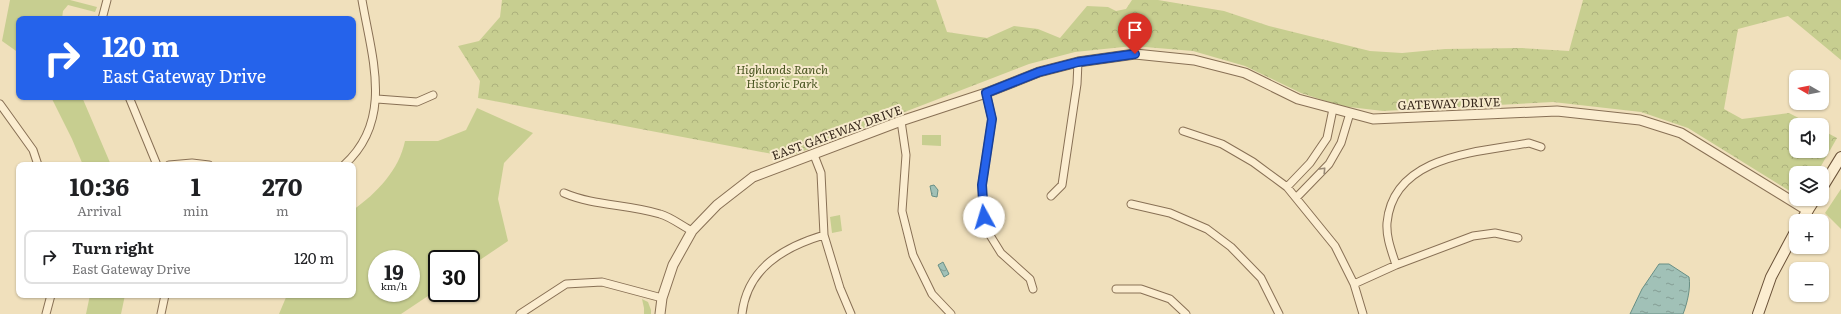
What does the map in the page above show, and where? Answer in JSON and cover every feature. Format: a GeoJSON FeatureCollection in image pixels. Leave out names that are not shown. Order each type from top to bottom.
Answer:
{"type":"FeatureCollection","features":[{"type":"Feature","properties":{"kind":"main road"},"geometry":{"type":"LineString","coordinates":[[1829,177],[1841,157]]}},
{"type":"Feature","properties":{"kind":"main road"},"geometry":{"type":"LineString","coordinates":[[1806,214],[1811,206]]}},
{"type":"Feature","properties":{"kind":"main road"},"geometry":{"type":"LineString","coordinates":[[1758,314],[1771,277],[1789,243]]}},
{"type":"Feature","properties":{"kind":"street"},"geometry":{"type":"LineString","coordinates":[[103,16],[106,0]]}},
{"type":"Feature","properties":{"kind":"street"},"geometry":{"type":"LineString","coordinates":[[347,162],[357,151],[367,136],[377,99],[362,0]]}},
{"type":"Feature","properties":{"kind":"street","name":"GATEWAY DRIVE"},"geometry":{"type":"LineString","coordinates":[[1078,62],[1135,54],[1194,60],[1245,73],[1298,99],[1373,119],[1557,111],[1640,120],[1681,133],[1808,211]]}},
{"type":"Feature","properties":{"kind":"street"},"geometry":{"type":"LineString","coordinates":[[1051,196],[1062,185],[1077,84],[1078,62]]}},
{"type":"Feature","properties":{"kind":"street","name":"EAST GATEWAY DRIVE"},"geometry":{"type":"LineString","coordinates":[[662,298],[673,265],[692,231],[718,205],[753,177],[901,121],[986,93],[1039,72],[1078,62]]}},
{"type":"Feature","properties":{"kind":"street"},"geometry":{"type":"LineString","coordinates":[[986,93],[992,119],[982,185],[984,217],[988,232],[1001,253],[1030,279],[1033,289]]}},
{"type":"Feature","properties":{"kind":"street"},"geometry":{"type":"LineString","coordinates":[[377,99],[417,102],[433,95]]}},
{"type":"Feature","properties":{"kind":"street"},"geometry":{"type":"LineString","coordinates":[[130,100],[156,162]]}},
{"type":"Feature","properties":{"kind":"street"},"geometry":{"type":"LineString","coordinates":[[0,104],[33,150],[37,162]]}},
{"type":"Feature","properties":{"kind":"street"},"geometry":{"type":"LineString","coordinates":[[1287,187],[1310,163],[1327,138],[1333,109]]}},
{"type":"Feature","properties":{"kind":"street"},"geometry":{"type":"LineString","coordinates":[[1296,198],[1329,164],[1341,143],[1350,113]]}},
{"type":"Feature","properties":{"kind":"street"},"geometry":{"type":"LineString","coordinates":[[901,121],[906,155],[902,211],[913,255],[932,294],[951,314]]}},
{"type":"Feature","properties":{"kind":"street"},"geometry":{"type":"LineString","coordinates":[[1182,131],[1222,144],[1253,162],[1287,187],[1335,246],[1354,284],[1363,314]]}},
{"type":"Feature","properties":{"kind":"street"},"geometry":{"type":"LineString","coordinates":[[1396,265],[1388,240],[1387,224],[1391,207],[1402,187],[1425,167],[1444,159],[1529,143],[1541,147]]}},
{"type":"Feature","properties":{"kind":"street"},"geometry":{"type":"LineString","coordinates":[[814,154],[821,173],[824,235],[840,288],[851,314]]}},
{"type":"Feature","properties":{"kind":"street"},"geometry":{"type":"LineString","coordinates":[[564,193],[582,200],[611,203],[661,214],[692,231]]}},
{"type":"Feature","properties":{"kind":"street"},"geometry":{"type":"LineString","coordinates":[[1131,204],[1170,212],[1207,229],[1232,246],[1261,278],[1279,314]]}},
{"type":"Feature","properties":{"kind":"street"},"geometry":{"type":"LineString","coordinates":[[1354,284],[1396,265],[1473,236],[1495,233],[1518,238]]}},
{"type":"Feature","properties":{"kind":"street"},"geometry":{"type":"LineString","coordinates":[[742,314],[744,300],[754,279],[777,255],[800,242],[824,235]]}},
{"type":"Feature","properties":{"kind":"street"},"geometry":{"type":"LineString","coordinates":[[520,314],[566,284],[602,282],[662,298],[660,314]]}},
{"type":"Feature","properties":{"kind":"street"},"geometry":{"type":"LineString","coordinates":[[1116,290],[1141,289],[1170,298],[1186,314]]}},
{"type":"Feature","properties":{"kind":"street"},"geometry":{"type":"LineString","coordinates":[[46,314],[50,298]]}},
{"type":"Feature","properties":{"kind":"street"},"geometry":{"type":"LineString","coordinates":[[161,314],[164,298]]}},
{"type":"Feature","properties":{"kind":"green space"},"geometry":{"type":"Polygon","coordinates":[[[10,0],[70,0],[97,7],[95,12],[68,5],[63,11],[62,16],[16,16],[16,51],[2,41],[10,0]]]}},
{"type":"Feature","properties":{"kind":"green space","name":"Highlands Ranch Historic Park"},"geometry":{"type":"Polygon","coordinates":[[[502,0],[936,0],[947,32],[987,38],[1014,26],[1038,29],[1060,38],[1087,6],[1108,7],[1116,11],[1126,9],[1132,0],[1158,0],[1224,11],[1269,26],[1370,51],[1402,53],[1445,49],[1522,48],[1569,51],[1583,0],[1841,0],[1841,60],[1788,16],[1738,29],[1724,109],[1742,119],[1789,113],[1799,118],[1789,118],[1789,158],[1826,158],[1821,166],[1789,166],[1789,191],[1688,128],[1641,112],[1553,102],[1383,111],[1341,106],[1301,93],[1245,66],[1193,51],[1133,46],[1075,52],[1029,64],[788,157],[478,98],[480,81],[458,46],[479,41],[500,17],[502,0]]]}},
{"type":"Feature","properties":{"kind":"green space"},"geometry":{"type":"Polygon","coordinates":[[[52,100],[83,100],[110,162],[82,162],[52,100]]]}},
{"type":"Feature","properties":{"kind":"green space"},"geometry":{"type":"Polygon","coordinates":[[[477,108],[533,133],[504,163],[498,199],[508,241],[480,260],[480,250],[428,250],[428,296],[420,301],[420,250],[368,250],[368,302],[419,302],[401,314],[279,314],[286,298],[356,298],[356,208],[386,180],[398,162],[405,141],[438,141],[466,130],[477,108]]]}},
{"type":"Feature","properties":{"kind":"green space","name":"Highlands Ranch Historic Park"},"geometry":{"type":"Polygon","coordinates":[[[1829,134],[1837,138],[1829,152],[1829,134]]]}},
{"type":"Feature","properties":{"kind":"green space"},"geometry":{"type":"Polygon","coordinates":[[[922,135],[941,135],[941,146],[922,145],[922,135]]]}},
{"type":"Feature","properties":{"kind":"green space"},"geometry":{"type":"Polygon","coordinates":[[[1841,189],[1841,229],[1829,217],[1829,214],[1825,213],[1841,189]]]}},
{"type":"Feature","properties":{"kind":"green space"},"geometry":{"type":"Polygon","coordinates":[[[840,215],[842,231],[832,233],[830,217],[840,215]]]}},
{"type":"Feature","properties":{"kind":"green space"},"geometry":{"type":"Polygon","coordinates":[[[89,298],[124,298],[121,314],[86,314],[89,298]]]}},
{"type":"Feature","properties":{"kind":"green space"},"geometry":{"type":"Polygon","coordinates":[[[642,299],[648,302],[651,314],[644,314],[642,299]]]}},
{"type":"Feature","properties":{"kind":"water"},"geometry":{"type":"Polygon","coordinates":[[[934,185],[938,190],[937,197],[932,196],[930,186],[934,185]]]}},
{"type":"Feature","properties":{"kind":"water"},"geometry":{"type":"Polygon","coordinates":[[[943,262],[949,274],[944,277],[938,265],[943,262]]]}},
{"type":"Feature","properties":{"kind":"water"},"geometry":{"type":"Polygon","coordinates":[[[1659,264],[1669,264],[1689,277],[1688,296],[1683,314],[1630,314],[1642,289],[1659,264]]]}},
{"type":"Feature","properties":{"kind":"route"},"geometry":{"type":"LineString","coordinates":[[984,217],[982,185],[992,119],[986,93],[1039,72],[1078,62],[1135,54]]}}]}
